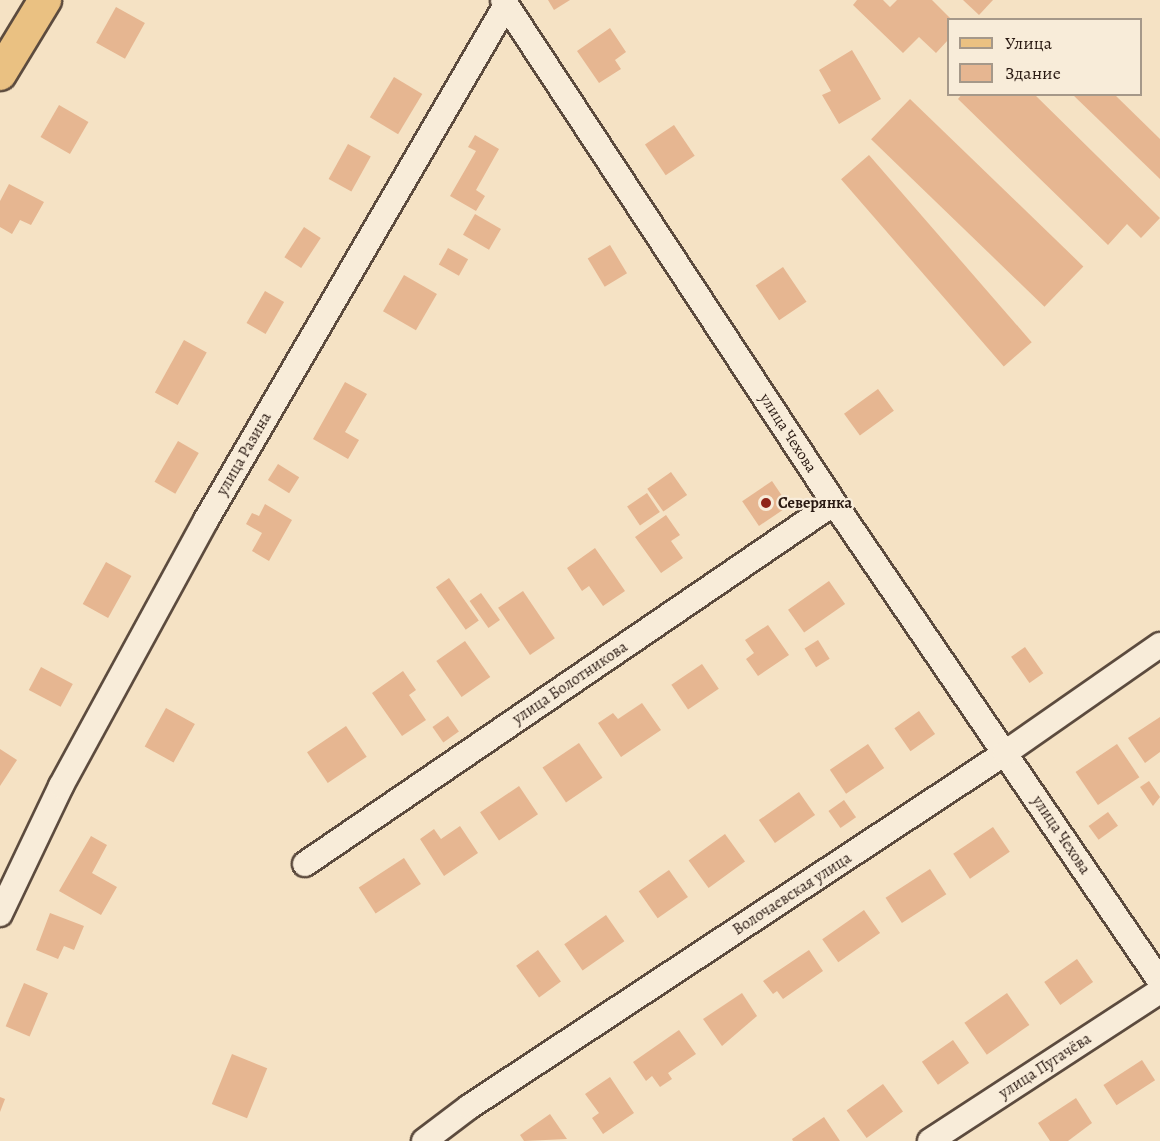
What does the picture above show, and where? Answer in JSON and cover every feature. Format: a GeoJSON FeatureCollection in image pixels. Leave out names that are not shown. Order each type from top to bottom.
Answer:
{"type":"FeatureCollection","features":[{"type":"Feature","properties":{"kind":"main road"},"geometry":{"type":"LineString","coordinates":[[0,74],[45,0]]}},
{"type":"Feature","properties":{"kind":"street","name":"улица Чехова"},"geometry":{"type":"LineString","coordinates":[[505,3],[834,503],[1160,981]]}},
{"type":"Feature","properties":{"kind":"street","name":"улица Разина"},"geometry":{"type":"LineString","coordinates":[[0,914],[61,786],[206,520],[505,3]]}},
{"type":"Feature","properties":{"kind":"street","name":"улица Болотникова"},"geometry":{"type":"LineString","coordinates":[[305,864],[834,503]]}},
{"type":"Feature","properties":{"kind":"street","name":"Волочаевская улица"},"geometry":{"type":"LineString","coordinates":[[424,1141],[469,1107],[1005,753],[1160,645]]}},
{"type":"Feature","properties":{"kind":"street","name":"улица Пугачёва"},"geometry":{"type":"LineString","coordinates":[[930,1141],[1160,991]]}},
{"type":"Feature","properties":{"kind":"building"},"geometry":{"type":"Polygon","coordinates":[[[548,0],[570,0],[554,10],[548,0]]]}},
{"type":"Feature","properties":{"kind":"building"},"geometry":{"type":"Polygon","coordinates":[[[857,0],[883,0],[890,7],[897,0],[932,0],[950,18],[947,18],[947,41],[936,53],[919,37],[903,53],[853,5],[857,0]]]}},
{"type":"Feature","properties":{"kind":"building"},"geometry":{"type":"Polygon","coordinates":[[[963,0],[993,0],[979,15],[963,0]]]}},
{"type":"Feature","properties":{"kind":"building"},"geometry":{"type":"Polygon","coordinates":[[[116,7],[145,23],[125,59],[96,43],[116,7]]]}},
{"type":"Feature","properties":{"kind":"building"},"geometry":{"type":"Polygon","coordinates":[[[610,28],[626,52],[615,60],[621,69],[599,83],[577,51],[610,28]]]}},
{"type":"Feature","properties":{"kind":"building"},"geometry":{"type":"Polygon","coordinates":[[[852,50],[881,99],[839,124],[822,95],[831,91],[819,70],[852,50]]]}},
{"type":"Feature","properties":{"kind":"building"},"geometry":{"type":"Polygon","coordinates":[[[394,77],[422,94],[398,134],[370,117],[394,77]]]}},
{"type":"Feature","properties":{"kind":"building"},"geometry":{"type":"Polygon","coordinates":[[[960,96],[1036,96],[1160,218],[1141,238],[1127,224],[1108,245],[958,99],[960,96]]]}},
{"type":"Feature","properties":{"kind":"building"},"geometry":{"type":"Polygon","coordinates":[[[1074,96],[1116,96],[1160,139],[1160,179],[1074,96]]]}},
{"type":"Feature","properties":{"kind":"building"},"geometry":{"type":"Polygon","coordinates":[[[910,99],[1083,266],[1044,307],[871,139],[910,99]]]}},
{"type":"Feature","properties":{"kind":"building"},"geometry":{"type":"Polygon","coordinates":[[[59,105],[88,122],[70,154],[41,137],[59,105]]]}},
{"type":"Feature","properties":{"kind":"building"},"geometry":{"type":"Polygon","coordinates":[[[674,125],[695,156],[666,175],[645,145],[674,125]]]}},
{"type":"Feature","properties":{"kind":"building"},"geometry":{"type":"Polygon","coordinates":[[[475,135],[499,149],[476,190],[485,196],[476,211],[450,196],[476,151],[468,147],[475,135]]]}},
{"type":"Feature","properties":{"kind":"building"},"geometry":{"type":"Polygon","coordinates":[[[348,144],[371,157],[351,192],[329,179],[348,144]]]}},
{"type":"Feature","properties":{"kind":"building"},"geometry":{"type":"Polygon","coordinates":[[[869,155],[1032,342],[1004,366],[841,179],[869,155]]]}},
{"type":"Feature","properties":{"kind":"building"},"geometry":{"type":"Polygon","coordinates":[[[9,184],[44,202],[31,225],[20,220],[12,234],[0,227],[0,201],[9,184]]]}},
{"type":"Feature","properties":{"kind":"building"},"geometry":{"type":"Polygon","coordinates":[[[475,214],[501,229],[489,250],[463,235],[475,214]]]}},
{"type":"Feature","properties":{"kind":"building"},"geometry":{"type":"Polygon","coordinates":[[[304,227],[321,238],[301,268],[284,257],[304,227]]]}},
{"type":"Feature","properties":{"kind":"building"},"geometry":{"type":"Polygon","coordinates":[[[610,245],[627,273],[605,287],[588,258],[610,245]]]}},
{"type":"Feature","properties":{"kind":"building"},"geometry":{"type":"Polygon","coordinates":[[[448,248],[468,259],[459,276],[439,265],[448,248]]]}},
{"type":"Feature","properties":{"kind":"building"},"geometry":{"type":"Polygon","coordinates":[[[783,267],[806,302],[779,320],[756,285],[783,267]]]}},
{"type":"Feature","properties":{"kind":"building"},"geometry":{"type":"Polygon","coordinates":[[[404,275],[437,294],[416,330],[383,311],[404,275]]]}},
{"type":"Feature","properties":{"kind":"building"},"geometry":{"type":"Polygon","coordinates":[[[265,291],[284,302],[266,334],[246,323],[265,291]]]}},
{"type":"Feature","properties":{"kind":"building"},"geometry":{"type":"Polygon","coordinates":[[[184,340],[207,353],[178,405],[155,392],[184,340]]]}},
{"type":"Feature","properties":{"kind":"building"},"geometry":{"type":"Polygon","coordinates":[[[345,382],[367,394],[345,432],[359,440],[348,459],[313,439],[345,382]]]}},
{"type":"Feature","properties":{"kind":"building"},"geometry":{"type":"Polygon","coordinates":[[[878,389],[894,411],[860,436],[844,414],[878,389]]]}},
{"type":"Feature","properties":{"kind":"building"},"geometry":{"type":"Polygon","coordinates":[[[178,441],[199,453],[175,494],[154,482],[178,441]]]}},
{"type":"Feature","properties":{"kind":"building"},"geometry":{"type":"Polygon","coordinates":[[[278,464],[299,477],[289,493],[268,480],[278,464]]]}},
{"type":"Feature","properties":{"kind":"building"},"geometry":{"type":"Polygon","coordinates":[[[671,472],[687,495],[663,512],[647,489],[671,472]]]}},
{"type":"Feature","properties":{"kind":"building","name":"Северянка"},"geometry":{"type":"Polygon","coordinates":[[[772,481],[789,506],[759,526],[742,501],[772,481]]]}},
{"type":"Feature","properties":{"kind":"building"},"geometry":{"type":"Polygon","coordinates":[[[647,493],[660,512],[640,525],[627,506],[647,493]]]}},
{"type":"Feature","properties":{"kind":"building"},"geometry":{"type":"Polygon","coordinates":[[[265,504],[292,520],[269,561],[252,551],[262,533],[246,524],[252,513],[259,516],[265,504]]]}},
{"type":"Feature","properties":{"kind":"building"},"geometry":{"type":"Polygon","coordinates":[[[666,515],[680,535],[671,541],[683,558],[661,573],[635,537],[666,515]]]}},
{"type":"Feature","properties":{"kind":"building"},"geometry":{"type":"Polygon","coordinates":[[[595,548],[625,591],[603,606],[589,586],[582,591],[567,568],[595,548]]]}},
{"type":"Feature","properties":{"kind":"building"},"geometry":{"type":"Polygon","coordinates":[[[106,562],[131,576],[108,618],[83,604],[106,562]]]}},
{"type":"Feature","properties":{"kind":"building"},"geometry":{"type":"Polygon","coordinates":[[[449,578],[479,621],[466,630],[436,587],[449,578]]]}},
{"type":"Feature","properties":{"kind":"building"},"geometry":{"type":"Polygon","coordinates":[[[829,581],[845,604],[804,633],[788,610],[829,581]]]}},
{"type":"Feature","properties":{"kind":"building"},"geometry":{"type":"Polygon","coordinates":[[[523,591],[555,638],[530,655],[498,608],[523,591]]]}},
{"type":"Feature","properties":{"kind":"building"},"geometry":{"type":"Polygon","coordinates":[[[481,593],[500,620],[488,628],[470,601],[481,593]]]}},
{"type":"Feature","properties":{"kind":"building"},"geometry":{"type":"Polygon","coordinates":[[[768,625],[789,655],[758,676],[746,659],[754,653],[745,640],[768,625]]]}},
{"type":"Feature","properties":{"kind":"building"},"geometry":{"type":"Polygon","coordinates":[[[818,640],[830,659],[816,667],[804,648],[818,640]]]}},
{"type":"Feature","properties":{"kind":"building"},"geometry":{"type":"Polygon","coordinates":[[[465,641],[490,677],[462,697],[436,661],[465,641]]]}},
{"type":"Feature","properties":{"kind":"building"},"geometry":{"type":"Polygon","coordinates":[[[1025,647],[1043,673],[1029,683],[1011,657],[1025,647]]]}},
{"type":"Feature","properties":{"kind":"building"},"geometry":{"type":"Polygon","coordinates":[[[702,664],[719,689],[688,710],[671,685],[702,664]]]}},
{"type":"Feature","properties":{"kind":"building"},"geometry":{"type":"Polygon","coordinates":[[[41,667],[73,684],[61,707],[29,690],[41,667]]]}},
{"type":"Feature","properties":{"kind":"building"},"geometry":{"type":"Polygon","coordinates":[[[403,671],[416,690],[409,695],[426,720],[402,736],[372,693],[403,671]]]}},
{"type":"Feature","properties":{"kind":"building"},"geometry":{"type":"Polygon","coordinates":[[[642,703],[661,730],[621,757],[598,723],[613,713],[618,719],[642,703]]]}},
{"type":"Feature","properties":{"kind":"building"},"geometry":{"type":"Polygon","coordinates":[[[166,708],[195,724],[174,762],[145,746],[166,708]]]}},
{"type":"Feature","properties":{"kind":"building"},"geometry":{"type":"Polygon","coordinates":[[[919,711],[935,734],[910,751],[894,728],[919,711]]]}},
{"type":"Feature","properties":{"kind":"building"},"geometry":{"type":"Polygon","coordinates":[[[448,716],[459,732],[443,742],[432,727],[448,716]]]}},
{"type":"Feature","properties":{"kind":"building"},"geometry":{"type":"Polygon","coordinates":[[[1160,717],[1160,752],[1145,763],[1128,738],[1160,717]]]}},
{"type":"Feature","properties":{"kind":"building"},"geometry":{"type":"Polygon","coordinates":[[[346,726],[367,757],[328,783],[307,752],[346,726]]]}},
{"type":"Feature","properties":{"kind":"building"},"geometry":{"type":"Polygon","coordinates":[[[579,743],[602,778],[566,802],[543,768],[579,743]]]}},
{"type":"Feature","properties":{"kind":"building"},"geometry":{"type":"Polygon","coordinates":[[[868,744],[884,768],[846,794],[830,770],[868,744]]]}},
{"type":"Feature","properties":{"kind":"building"},"geometry":{"type":"Polygon","coordinates":[[[1117,744],[1139,777],[1098,805],[1076,772],[1117,744]]]}},
{"type":"Feature","properties":{"kind":"building"},"geometry":{"type":"Polygon","coordinates":[[[0,749],[17,760],[0,786],[0,749]]]}},
{"type":"Feature","properties":{"kind":"building"},"geometry":{"type":"Polygon","coordinates":[[[1149,781],[1160,797],[1153,806],[1140,787],[1149,781]]]}},
{"type":"Feature","properties":{"kind":"building"},"geometry":{"type":"Polygon","coordinates":[[[519,786],[538,814],[499,840],[480,812],[519,786]]]}},
{"type":"Feature","properties":{"kind":"building"},"geometry":{"type":"Polygon","coordinates":[[[799,792],[815,815],[775,843],[759,820],[799,792]]]}},
{"type":"Feature","properties":{"kind":"building"},"geometry":{"type":"Polygon","coordinates":[[[844,800],[856,817],[840,828],[828,811],[844,800]]]}},
{"type":"Feature","properties":{"kind":"building"},"geometry":{"type":"Polygon","coordinates":[[[1108,812],[1118,826],[1099,840],[1089,826],[1108,812]]]}},
{"type":"Feature","properties":{"kind":"building"},"geometry":{"type":"Polygon","coordinates":[[[460,826],[478,853],[444,876],[420,839],[434,829],[441,839],[460,826]]]}},
{"type":"Feature","properties":{"kind":"building"},"geometry":{"type":"Polygon","coordinates":[[[993,827],[1010,852],[970,879],[953,854],[993,827]]]}},
{"type":"Feature","properties":{"kind":"building"},"geometry":{"type":"Polygon","coordinates":[[[725,834],[745,862],[709,888],[689,860],[725,834]]]}},
{"type":"Feature","properties":{"kind":"building"},"geometry":{"type":"Polygon","coordinates":[[[91,836],[107,845],[92,873],[117,887],[101,915],[59,891],[91,836]]]}},
{"type":"Feature","properties":{"kind":"building"},"geometry":{"type":"Polygon","coordinates":[[[404,858],[421,884],[376,913],[359,887],[404,858]]]}},
{"type":"Feature","properties":{"kind":"building"},"geometry":{"type":"Polygon","coordinates":[[[930,869],[946,894],[902,923],[886,898],[930,869]]]}},
{"type":"Feature","properties":{"kind":"building"},"geometry":{"type":"Polygon","coordinates":[[[669,870],[688,897],[658,918],[639,891],[669,870]]]}},
{"type":"Feature","properties":{"kind":"building"},"geometry":{"type":"Polygon","coordinates":[[[864,910],[880,933],[838,962],[822,939],[864,910]]]}},
{"type":"Feature","properties":{"kind":"building"},"geometry":{"type":"Polygon","coordinates":[[[50,913],[84,926],[74,950],[64,946],[58,959],[36,950],[50,913]]]}},
{"type":"Feature","properties":{"kind":"building"},"geometry":{"type":"Polygon","coordinates":[[[606,915],[624,941],[583,970],[564,944],[606,915]]]}},
{"type":"Feature","properties":{"kind":"building"},"geometry":{"type":"Polygon","coordinates":[[[538,950],[561,982],[539,997],[516,966],[538,950]]]}},
{"type":"Feature","properties":{"kind":"building"},"geometry":{"type":"Polygon","coordinates":[[[809,950],[823,971],[783,999],[777,991],[773,994],[763,981],[809,950]]]}},
{"type":"Feature","properties":{"kind":"building"},"geometry":{"type":"Polygon","coordinates":[[[1077,959],[1093,982],[1060,1005],[1044,982],[1077,959]]]}},
{"type":"Feature","properties":{"kind":"building"},"geometry":{"type":"Polygon","coordinates":[[[24,983],[48,993],[30,1036],[6,1026],[24,983]]]}},
{"type":"Feature","properties":{"kind":"building"},"geometry":{"type":"Polygon","coordinates":[[[742,993],[757,1016],[722,1046],[703,1019],[742,993]]]}},
{"type":"Feature","properties":{"kind":"building"},"geometry":{"type":"Polygon","coordinates":[[[1007,993],[1029,1025],[987,1055],[964,1023],[1007,993]]]}},
{"type":"Feature","properties":{"kind":"building"},"geometry":{"type":"Polygon","coordinates":[[[679,1030],[696,1054],[668,1073],[672,1079],[660,1087],[652,1076],[646,1081],[633,1062],[679,1030]]]}},
{"type":"Feature","properties":{"kind":"building"},"geometry":{"type":"Polygon","coordinates":[[[953,1040],[969,1063],[938,1085],[922,1062],[953,1040]]]}},
{"type":"Feature","properties":{"kind":"building"},"geometry":{"type":"Polygon","coordinates":[[[232,1054],[267,1068],[247,1118],[212,1104],[232,1054]]]}},
{"type":"Feature","properties":{"kind":"building"},"geometry":{"type":"Polygon","coordinates":[[[1142,1060],[1155,1080],[1116,1105],[1103,1085],[1142,1060]]]}},
{"type":"Feature","properties":{"kind":"building"},"geometry":{"type":"Polygon","coordinates":[[[610,1077],[634,1113],[603,1134],[592,1118],[599,1113],[585,1094],[610,1077]]]}},
{"type":"Feature","properties":{"kind":"building"},"geometry":{"type":"Polygon","coordinates":[[[883,1084],[903,1112],[867,1138],[847,1110],[883,1084]]]}},
{"type":"Feature","properties":{"kind":"building"},"geometry":{"type":"Polygon","coordinates":[[[0,1097],[5,1099],[0,1112],[0,1097]]]}},
{"type":"Feature","properties":{"kind":"building"},"geometry":{"type":"Polygon","coordinates":[[[1076,1098],[1092,1123],[1068,1141],[1050,1141],[1038,1123],[1076,1098]]]}},
{"type":"Feature","properties":{"kind":"building"},"geometry":{"type":"Polygon","coordinates":[[[550,1114],[567,1139],[524,1141],[520,1135],[550,1114]]]}},
{"type":"Feature","properties":{"kind":"building"},"geometry":{"type":"Polygon","coordinates":[[[824,1117],[840,1141],[793,1141],[792,1139],[824,1117]]]}},
{"type":"Feature","properties":{"kind":"place","name":"Северянка"},"geometry":{"type":"Point","coordinates":[766,503]}}]}
